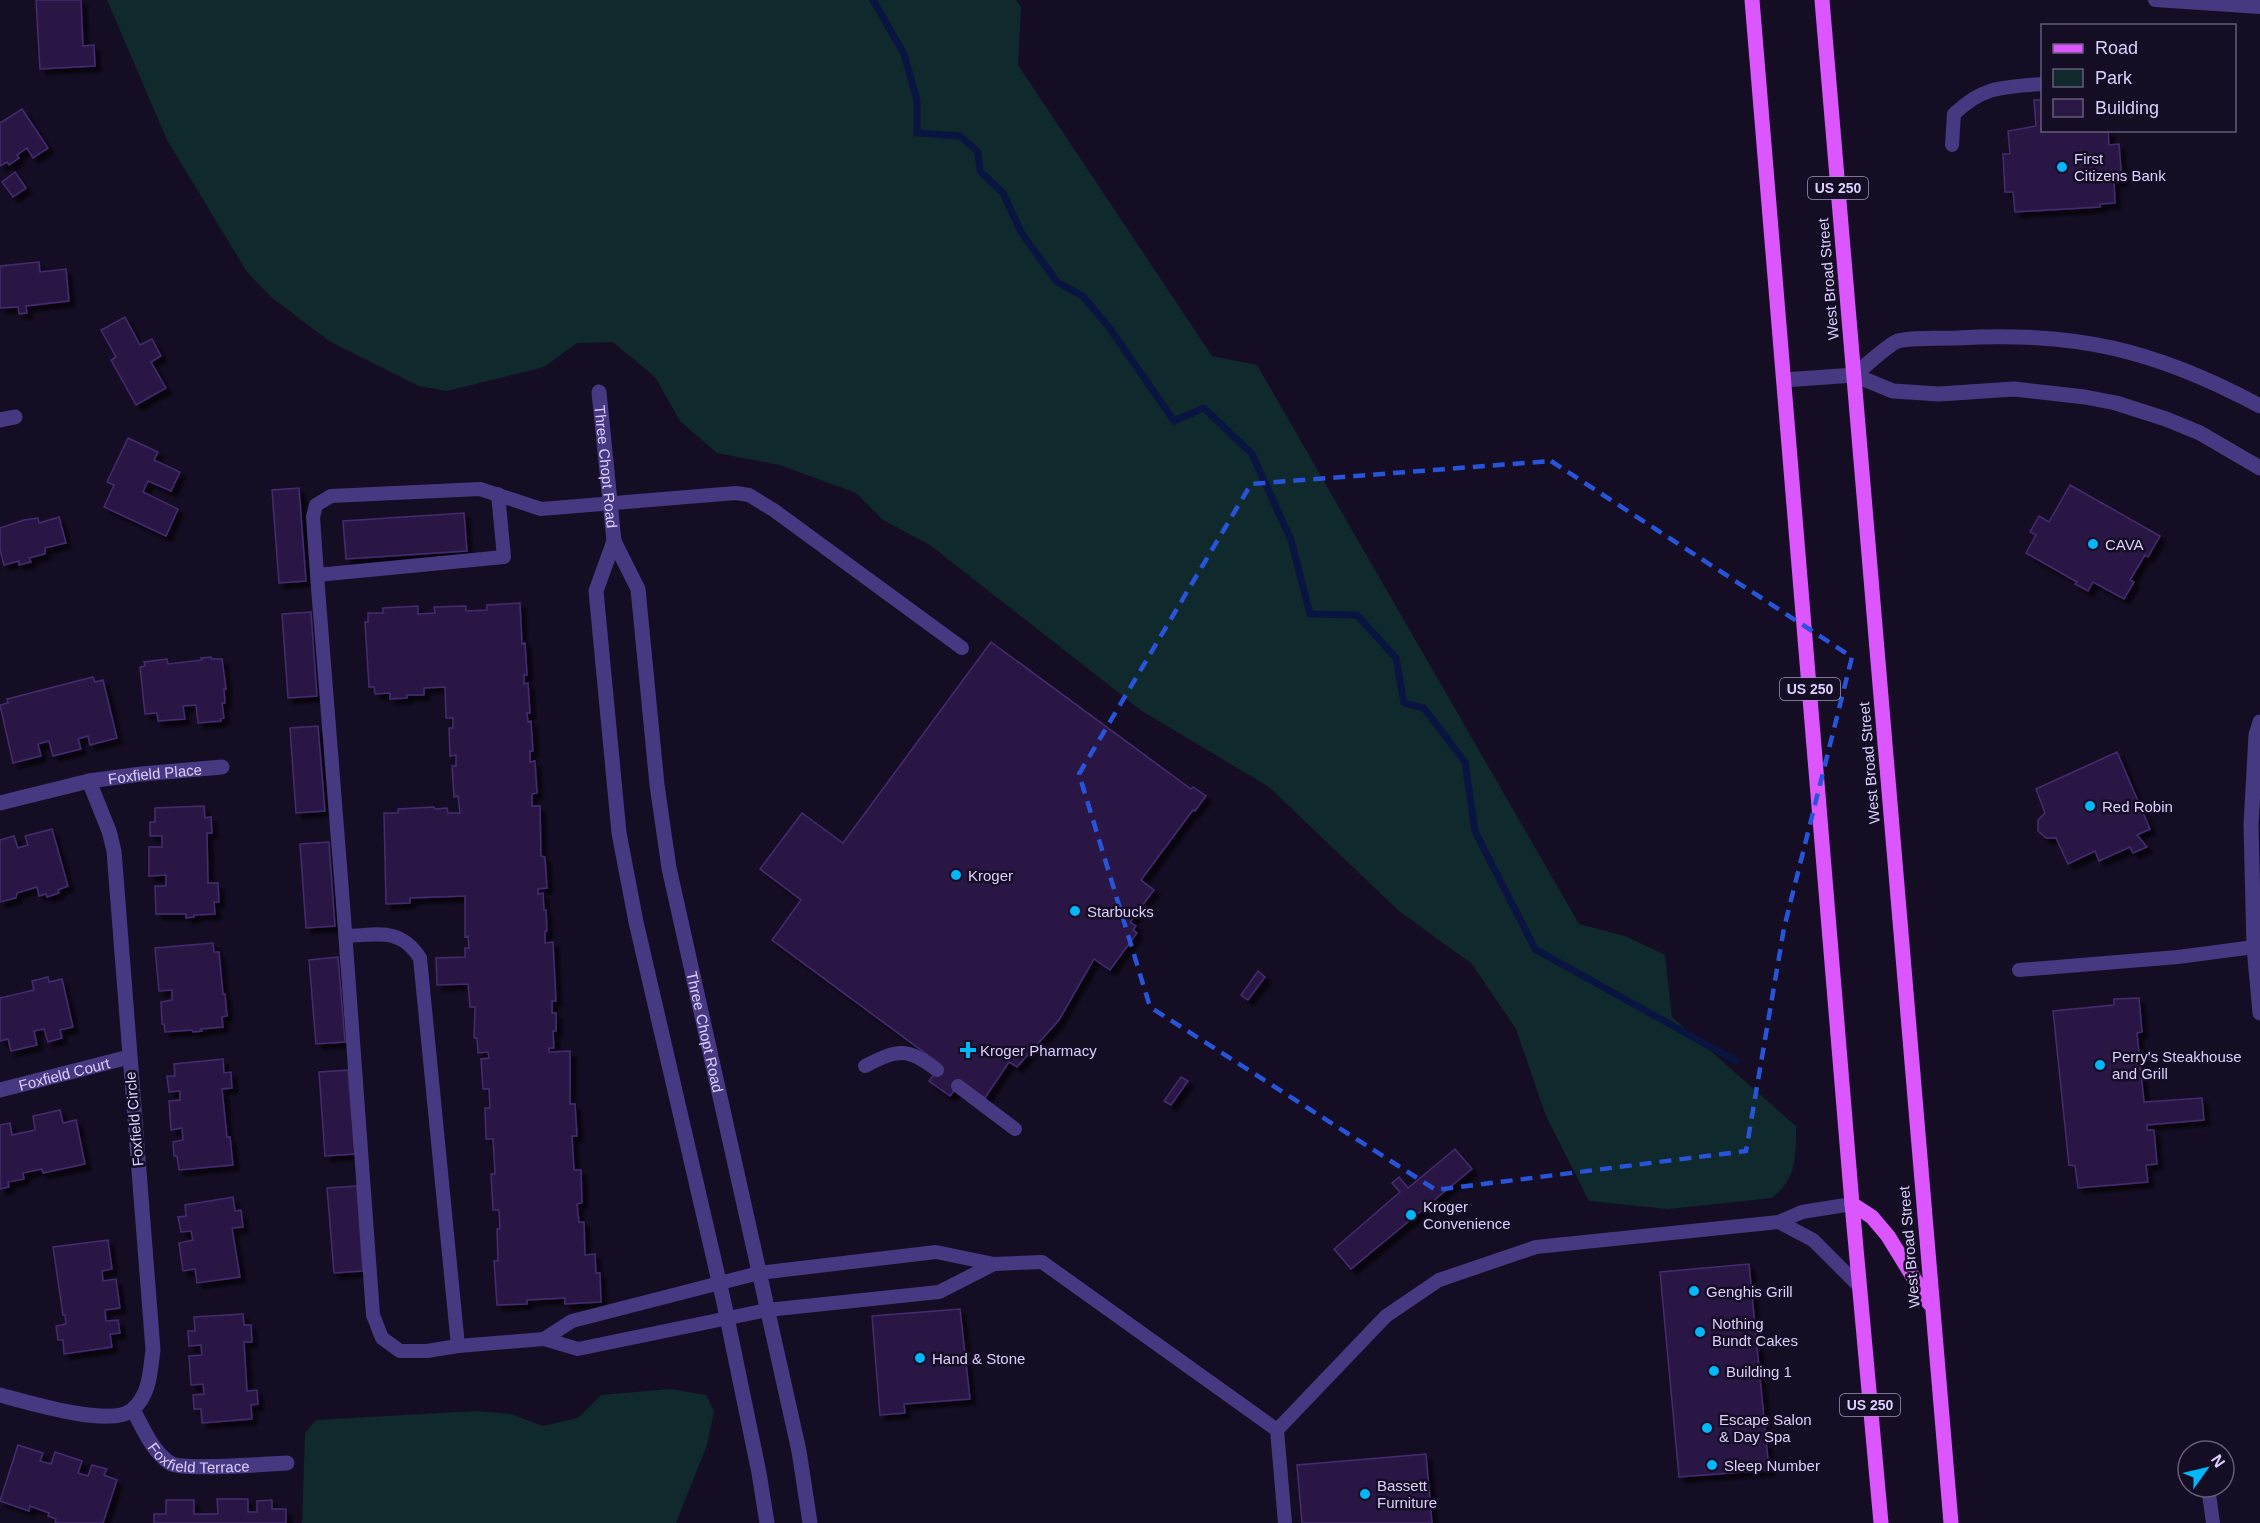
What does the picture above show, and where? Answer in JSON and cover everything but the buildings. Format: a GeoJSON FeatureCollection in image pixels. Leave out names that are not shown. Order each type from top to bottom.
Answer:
{"type":"FeatureCollection","features":[{"type":"Feature","properties":{"kind":"main road","name":"US 250"},"geometry":{"type":"LineString","coordinates":[[1752,0],[1852,1204],[1881,1523]]}},
{"type":"Feature","properties":{"kind":"main road","name":"West Broad Street"},"geometry":{"type":"LineString","coordinates":[[1822,0],[1951,1523]]}},
{"type":"Feature","properties":{"kind":"main road"},"geometry":{"type":"LineString","coordinates":[[1852,1204],[1872,1217],[1888,1236],[1932,1308]]}},
{"type":"Feature","properties":{"kind":"street"},"geometry":{"type":"LineString","coordinates":[[1854,375],[1898,341],[2012,335],[2044,337],[2087,342],[2140,354],[2218,383],[2260,406]]}},
{"type":"Feature","properties":{"kind":"street"},"geometry":{"type":"LineString","coordinates":[[1784,380],[1854,375],[1893,391],[1939,394],[2014,389],[2065,394],[2116,403],[2166,419],[2200,434],[2260,468]]}},
{"type":"Feature","properties":{"kind":"street","name":"Three Chopt Road"},"geometry":{"type":"LineString","coordinates":[[599,392],[614,541],[638,589],[657,785],[669,868],[799,1451],[810,1523]]}},
{"type":"Feature","properties":{"kind":"street","name":"Three Chopt Road"},"geometry":{"type":"LineString","coordinates":[[614,541],[596,591],[619,833],[636,922],[727,1319],[767,1523]]}},
{"type":"Feature","properties":{"kind":"street"},"geometry":{"type":"LineString","coordinates":[[2260,722],[2256,735],[2251,825],[2254,947],[2260,1013]]}},
{"type":"Feature","properties":{"kind":"street","name":"Foxfield Place"},"geometry":{"type":"LineString","coordinates":[[88,781],[222,767]]}},
{"type":"Feature","properties":{"kind":"street"},"geometry":{"type":"LineString","coordinates":[[0,803],[88,781]]}},
{"type":"Feature","properties":{"kind":"street","name":"Foxfield Circle"},"geometry":{"type":"LineString","coordinates":[[88,781],[109,831],[114,851],[153,1350],[149,1385],[133,1410]]}},
{"type":"Feature","properties":{"kind":"street","name":"Foxfield Court"},"geometry":{"type":"LineString","coordinates":[[0,1090],[129,1058]]}},
{"type":"Feature","properties":{"kind":"street"},"geometry":{"type":"LineString","coordinates":[[0,1395],[62,1410],[109,1418],[126,1415],[133,1410]]}},
{"type":"Feature","properties":{"kind":"street","name":"Foxfield Terrace"},"geometry":{"type":"LineString","coordinates":[[133,1410],[153,1446],[173,1465],[287,1463]]}},
{"type":"Feature","properties":{"kind":"lane"},"geometry":{"type":"LineString","coordinates":[[2156,0],[2260,4]]}},
{"type":"Feature","properties":{"kind":"lane"},"geometry":{"type":"LineString","coordinates":[[1952,145],[1954,114],[1969,100],[1997,87],[2041,84]]}},
{"type":"Feature","properties":{"kind":"lane"},"geometry":{"type":"LineString","coordinates":[[962,648],[775,511],[749,495],[736,493],[541,509],[480,489],[331,496],[316,505],[313,517],[373,1315],[382,1338],[400,1351],[427,1351],[543,1339],[578,1349],[767,1310],[939,1292],[994,1264]]}},
{"type":"Feature","properties":{"kind":"lane"},"geometry":{"type":"LineString","coordinates":[[317,575],[504,557],[498,494]]}},
{"type":"Feature","properties":{"kind":"lane"},"geometry":{"type":"LineString","coordinates":[[346,936],[391,934],[411,945],[420,958],[458,1346]]}},
{"type":"Feature","properties":{"kind":"lane"},"geometry":{"type":"LineString","coordinates":[[2019,970],[2178,957],[2254,947]]}},
{"type":"Feature","properties":{"kind":"lane"},"geometry":{"type":"LineString","coordinates":[[865,1066],[883,1057],[906,1054],[919,1057],[937,1070]]}},
{"type":"Feature","properties":{"kind":"lane"},"geometry":{"type":"LineString","coordinates":[[958,1086],[1015,1130]]}},
{"type":"Feature","properties":{"kind":"lane"},"geometry":{"type":"LineString","coordinates":[[1285,1523],[1277,1430],[1386,1316],[1439,1280],[1536,1247],[1779,1222],[1802,1212],[1852,1204]]}},
{"type":"Feature","properties":{"kind":"lane"},"geometry":{"type":"LineString","coordinates":[[1779,1222],[1813,1240],[1859,1286]]}},
{"type":"Feature","properties":{"kind":"lane"},"geometry":{"type":"LineString","coordinates":[[543,1339],[572,1321],[759,1273],[936,1252],[994,1264],[1042,1262],[1277,1430]]}},
{"type":"Feature","properties":{"kind":"lane"},"geometry":{"type":"LineString","coordinates":[[2210,1499],[2213,1523]]}},
{"type":"Feature","properties":{"kind":"highlighted area"},"geometry":{"type":"Polygon","coordinates":[[[1551,461],[1852,657],[1784,928],[1746,1151],[1436,1190],[1150,1007],[1079,774],[1251,484],[1551,461]]]}},
{"type":"Feature","properties":{"kind":"green space"},"geometry":{"type":"Polygon","coordinates":[[[107,0],[1016,0],[1021,7],[1018,65],[1212,356],[1257,365],[1579,924],[1625,936],[1665,955],[1672,1017],[1796,1126],[1795,1157],[1786,1183],[1772,1198],[1668,1209],[1589,1201],[1546,1116],[1516,1029],[1472,964],[1399,911],[1269,787],[1142,711],[930,545],[883,520],[856,493],[780,465],[717,453],[680,421],[655,377],[613,342],[577,343],[544,367],[447,391],[419,386],[329,341],[271,297],[247,272],[167,140],[107,0]]]}},
{"type":"Feature","properties":{"kind":"green space"},"geometry":{"type":"Polygon","coordinates":[[[670,1389],[706,1395],[714,1411],[707,1445],[676,1523],[302,1523],[305,1433],[316,1420],[476,1411],[511,1414],[543,1426],[578,1418],[601,1395],[670,1389]]]}},
{"type":"Feature","properties":{"kind":"waterway"},"geometry":{"type":"LineString","coordinates":[[873,0],[904,54],[917,100],[917,133],[960,136],[978,152],[980,171],[1003,193],[1021,232],[1057,282],[1083,296],[1111,330],[1174,421],[1204,408],[1252,454],[1291,540],[1310,614],[1357,615],[1396,658],[1404,703],[1424,708],[1465,762],[1475,831],[1535,949],[1736,1061]]}},
{"type":"Feature","properties":{"kind":"place","name":"First Citizens Bank"},"geometry":{"type":"Point","coordinates":[2062,167]}},
{"type":"Feature","properties":{"kind":"place","name":"CAVA"},"geometry":{"type":"Point","coordinates":[2093,544]}},
{"type":"Feature","properties":{"kind":"place","name":"Red Robin"},"geometry":{"type":"Point","coordinates":[2090,806]}},
{"type":"Feature","properties":{"kind":"place","name":"Kroger"},"geometry":{"type":"Point","coordinates":[956,875]}},
{"type":"Feature","properties":{"kind":"place","name":"Starbucks"},"geometry":{"type":"Point","coordinates":[1075,911]}},
{"type":"Feature","properties":{"kind":"place","name":"Kroger Pharmacy"},"geometry":{"type":"Point","coordinates":[968,1050]}},
{"type":"Feature","properties":{"kind":"place","name":"Perry's Steakhouse and Grill"},"geometry":{"type":"Point","coordinates":[2100,1065]}},
{"type":"Feature","properties":{"kind":"place","name":"Kroger Convenience"},"geometry":{"type":"Point","coordinates":[1411,1215]}},
{"type":"Feature","properties":{"kind":"place","name":"Genghis Grill"},"geometry":{"type":"Point","coordinates":[1694,1291]}},
{"type":"Feature","properties":{"kind":"place","name":"Nothing Bundt Cakes"},"geometry":{"type":"Point","coordinates":[1700,1332]}},
{"type":"Feature","properties":{"kind":"place","name":"Hand & Stone"},"geometry":{"type":"Point","coordinates":[920,1358]}},
{"type":"Feature","properties":{"kind":"place","name":"Building 1"},"geometry":{"type":"Point","coordinates":[1714,1371]}},
{"type":"Feature","properties":{"kind":"place","name":"Escape Salon & Day Spa"},"geometry":{"type":"Point","coordinates":[1707,1428]}},
{"type":"Feature","properties":{"kind":"place","name":"Sleep Number"},"geometry":{"type":"Point","coordinates":[1712,1465]}},
{"type":"Feature","properties":{"kind":"place","name":"Bassett Furniture"},"geometry":{"type":"Point","coordinates":[1365,1494]}}]}
